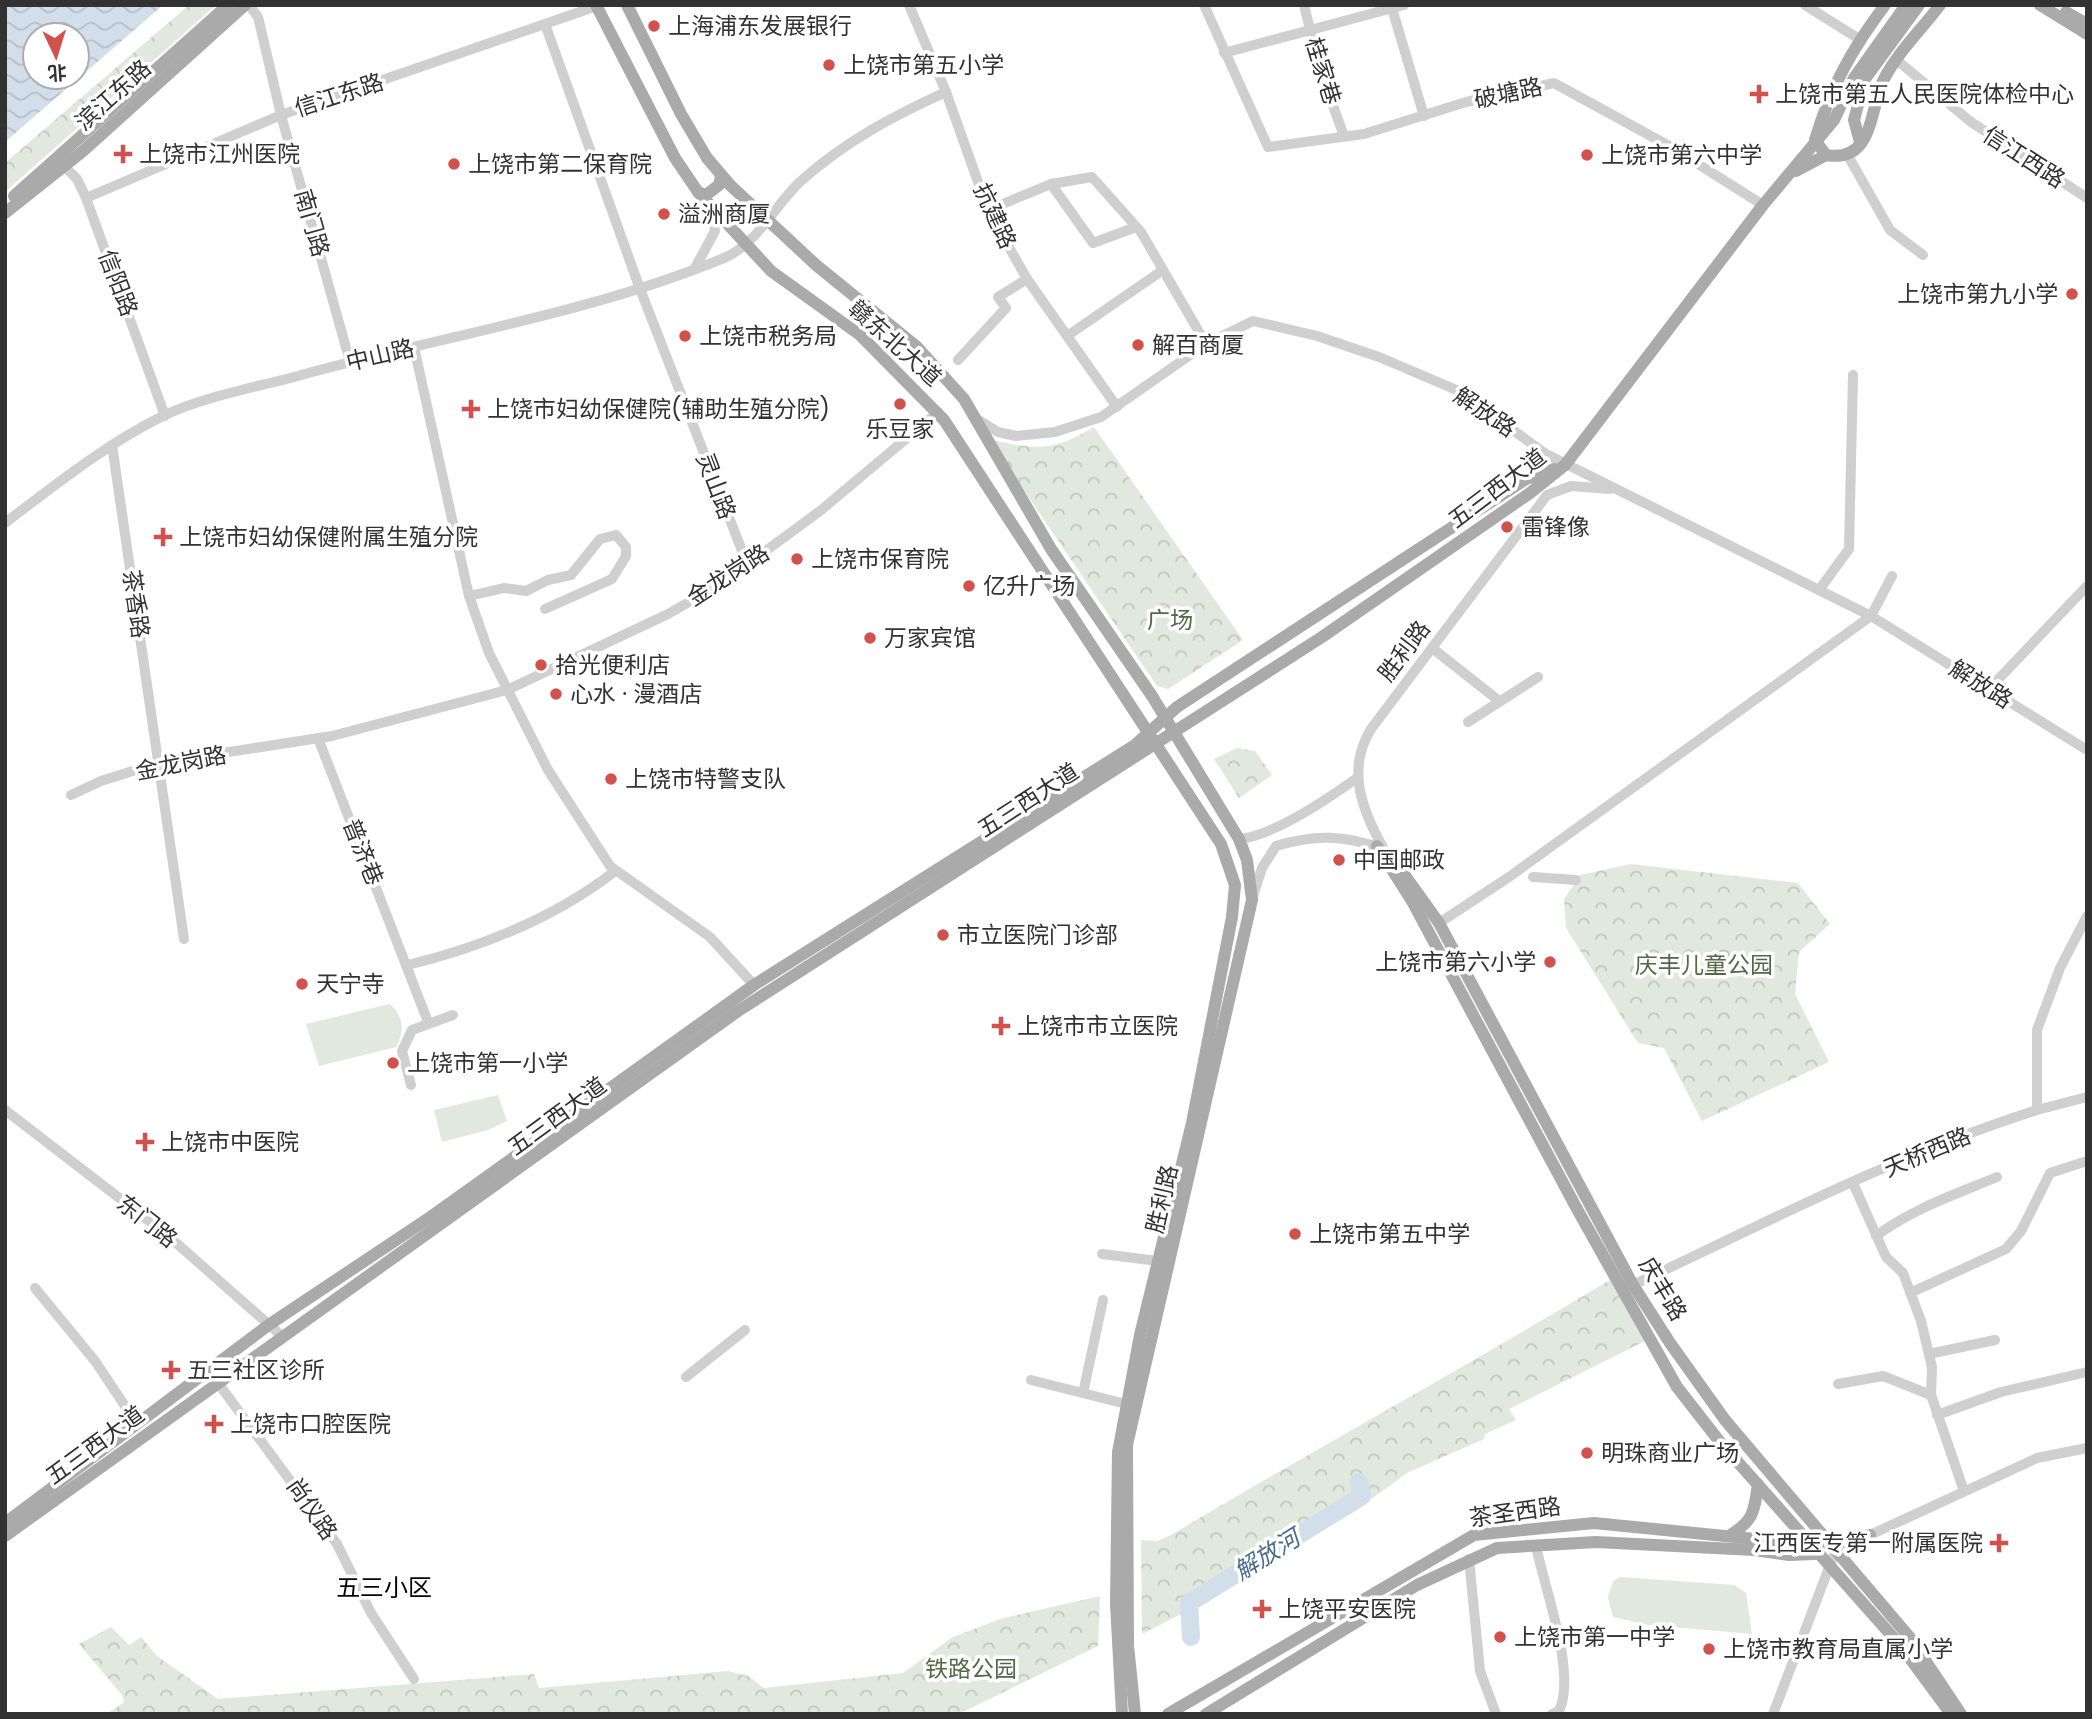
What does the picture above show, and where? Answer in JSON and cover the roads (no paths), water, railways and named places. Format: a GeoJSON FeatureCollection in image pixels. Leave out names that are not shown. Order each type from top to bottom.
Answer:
{"type":"FeatureCollection","features":[{"type":"Feature","properties":{"kind":"main road","name":"滨江东路"},"geometry":{"type":"LineString","coordinates":[[5,213],[228,5]]}},
{"type":"Feature","properties":{"kind":"main road","name":"滨江东路"},"geometry":{"type":"LineString","coordinates":[[5,203],[60,162],[247,5]]}},
{"type":"Feature","properties":{"kind":"main road","name":"胜利路"},"geometry":{"type":"LineString","coordinates":[[627,5],[681,114],[706,158],[721,176],[816,265],[917,347],[942,372],[974,417],[1051,549],[1165,718],[1239,839],[1247,860],[1252,900],[1127,1445],[1128,1645],[1135,1714]]}},
{"type":"Feature","properties":{"kind":"main road"},"geometry":{"type":"LineString","coordinates":[[1815,140],[1828,94],[1859,39],[1885,5]]}},
{"type":"Feature","properties":{"kind":"main road"},"geometry":{"type":"LineString","coordinates":[[1565,465],[1763,205],[1833,120],[1853,78],[1906,5]]}},
{"type":"Feature","properties":{"kind":"main road"},"geometry":{"type":"LineString","coordinates":[[1860,142],[1854,120],[1855,108],[1865,79],[1919,5]]}},
{"type":"Feature","properties":{"kind":"main road"},"geometry":{"type":"LineString","coordinates":[[1787,177],[1813,159],[1847,154],[1860,142],[1871,129],[1884,79],[1940,5]]}},
{"type":"Feature","properties":{"kind":"main road"},"geometry":{"type":"LineString","coordinates":[[2040,5],[2087,34]]}},
{"type":"Feature","properties":{"kind":"main road"},"geometry":{"type":"LineString","coordinates":[[2056,5],[2087,24]]}},
{"type":"Feature","properties":{"kind":"main road","name":"赣东北大道"},"geometry":{"type":"LineString","coordinates":[[597,6],[675,158],[698,192],[771,271],[860,335],[938,412],[1149,731]]}},
{"type":"Feature","properties":{"kind":"main road"},"geometry":{"type":"LineString","coordinates":[[1815,140],[1826,155]]}},
{"type":"Feature","properties":{"kind":"main road"},"geometry":{"type":"LineString","coordinates":[[698,192],[706,195],[713,191],[721,176]]}},
{"type":"Feature","properties":{"kind":"main road","name":"五三西大道"},"geometry":{"type":"LineString","coordinates":[[5,1522],[270,1324],[432,1216],[754,985],[1135,745],[1165,718],[1313,616],[1526,479],[1565,465]]}},
{"type":"Feature","properties":{"kind":"main road","name":"五三西大道"},"geometry":{"type":"LineString","coordinates":[[5,1536],[738,1011],[1322,637],[1520,500],[1565,465]]}},
{"type":"Feature","properties":{"kind":"main road","name":"胜利路"},"geometry":{"type":"LineString","coordinates":[[1122,1714],[1116,1544],[1118,1452],[1126,1404],[1208,1042],[1232,917],[1235,885],[1230,862],[1221,844],[1149,731]]}},
{"type":"Feature","properties":{"kind":"main road"},"geometry":{"type":"LineString","coordinates":[[1381,848],[1677,1387],[1829,1566],[1900,1644],[1951,1714]]}},
{"type":"Feature","properties":{"kind":"main road","name":"庆丰路"},"geometry":{"type":"LineString","coordinates":[[1381,848],[1439,923],[1633,1285],[1725,1420],[1911,1639],[1961,1714]]}},
{"type":"Feature","properties":{"kind":"main road"},"geometry":{"type":"LineString","coordinates":[[1730,1536],[1750,1519],[1755,1511],[1758,1484]]}},
{"type":"Feature","properties":{"kind":"main road","name":"茶圣西路"},"geometry":{"type":"LineString","coordinates":[[1168,1714],[1474,1535],[1594,1523],[1730,1536],[1816,1550]]}},
{"type":"Feature","properties":{"kind":"main road","name":"茶圣西路"},"geometry":{"type":"LineString","coordinates":[[1206,1714],[1417,1586],[1497,1548],[1596,1542],[1754,1550],[1789,1555],[1832,1548],[1848,1549],[1870,1535]]}},
{"type":"Feature","properties":{"kind":"street","name":"南门路"},"geometry":{"type":"LineString","coordinates":[[247,5],[258,17],[281,115],[350,362]]}},
{"type":"Feature","properties":{"kind":"street","name":"抗建路"},"geometry":{"type":"LineString","coordinates":[[909,5],[946,92],[988,210],[1027,279],[1117,407]]}},
{"type":"Feature","properties":{"kind":"street"},"geometry":{"type":"LineString","coordinates":[[1204,5],[1224,53],[1404,5]]}},
{"type":"Feature","properties":{"kind":"street","name":"桂家巷"},"geometry":{"type":"LineString","coordinates":[[1304,5],[1320,70],[1344,136]]}},
{"type":"Feature","properties":{"kind":"street"},"geometry":{"type":"LineString","coordinates":[[1805,5],[1859,39]]}},
{"type":"Feature","properties":{"kind":"street","name":"信江东路"},"geometry":{"type":"LineString","coordinates":[[86,198],[281,115],[597,6]]}},
{"type":"Feature","properties":{"kind":"street"},"geometry":{"type":"LineString","coordinates":[[1392,7],[1424,116]]}},
{"type":"Feature","properties":{"kind":"street","name":"灵山路"},"geometry":{"type":"LineString","coordinates":[[545,24],[640,289],[748,566]]}},
{"type":"Feature","properties":{"kind":"street","name":"破塘路"},"geometry":{"type":"LineString","coordinates":[[1224,53],[1268,147],[1364,134],[1466,102],[1553,83],[1671,147],[1763,205]]}},
{"type":"Feature","properties":{"kind":"street","name":"信江西路"},"geometry":{"type":"LineString","coordinates":[[1898,61],[1971,122],[2087,198]]}},
{"type":"Feature","properties":{"kind":"street","name":"中山路"},"geometry":{"type":"LineString","coordinates":[[5,523],[112,445],[165,415],[350,362],[640,289],[727,257],[746,245],[799,183],[831,155],[864,132],[946,92]]}},
{"type":"Feature","properties":{"kind":"street"},"geometry":{"type":"LineString","coordinates":[[950,103],[963,100]]}},
{"type":"Feature","properties":{"kind":"street"},"geometry":{"type":"LineString","coordinates":[[1847,154],[1890,230],[1923,255]]}},
{"type":"Feature","properties":{"kind":"street","name":"信阳路"},"geometry":{"type":"LineString","coordinates":[[60,162],[77,179],[86,198],[165,415]]}},
{"type":"Feature","properties":{"kind":"street"},"geometry":{"type":"LineString","coordinates":[[988,210],[1051,184],[1092,177],[1136,227],[1206,345]]}},
{"type":"Feature","properties":{"kind":"street"},"geometry":{"type":"LineString","coordinates":[[1051,184],[1093,243],[1136,227]]}},
{"type":"Feature","properties":{"kind":"street"},"geometry":{"type":"LineString","coordinates":[[695,268],[715,231],[710,206]]}},
{"type":"Feature","properties":{"kind":"street"},"geometry":{"type":"LineString","coordinates":[[1067,336],[1163,270]]}},
{"type":"Feature","properties":{"kind":"street"},"geometry":{"type":"LineString","coordinates":[[958,360],[1006,308],[998,297],[1027,279]]}},
{"type":"Feature","properties":{"kind":"street","name":"解放路"},"geometry":{"type":"LineString","coordinates":[[974,417],[998,432],[1036,436],[1075,426],[1117,407],[1206,345],[1253,321],[1317,336],[1379,357],[1459,391],[1565,465],[1871,616],[2087,750]]}},
{"type":"Feature","properties":{"kind":"street"},"geometry":{"type":"LineString","coordinates":[[414,347],[469,596],[489,653],[548,770],[615,871],[710,937],[754,985]]}},
{"type":"Feature","properties":{"kind":"street"},"geometry":{"type":"LineString","coordinates":[[1819,590],[1849,549],[1853,375]]}},
{"type":"Feature","properties":{"kind":"street","name":"金龙岗路"},"geometry":{"type":"LineString","coordinates":[[71,795],[101,781],[158,764],[318,738],[507,690],[668,614],[748,566],[820,511],[938,412]]}},
{"type":"Feature","properties":{"kind":"street","name":"茶香路"},"geometry":{"type":"LineString","coordinates":[[112,445],[184,939]]}},
{"type":"Feature","properties":{"kind":"street","name":"胜利路"},"geometry":{"type":"LineString","coordinates":[[1381,848],[1366,812],[1357,778],[1362,744],[1547,495],[1571,486],[1616,489]]}},
{"type":"Feature","properties":{"kind":"street"},"geometry":{"type":"LineString","coordinates":[[469,596],[504,588],[526,591],[548,580],[571,575],[600,539],[616,535],[622,540],[626,556],[612,579],[545,609]]}},
{"type":"Feature","properties":{"kind":"street"},"geometry":{"type":"LineString","coordinates":[[1439,923],[1520,869],[1871,616],[1892,576]]}},
{"type":"Feature","properties":{"kind":"street"},"geometry":{"type":"LineString","coordinates":[[1989,689],[2087,586]]}},
{"type":"Feature","properties":{"kind":"street"},"geometry":{"type":"LineString","coordinates":[[1432,648],[1498,699]]}},
{"type":"Feature","properties":{"kind":"street"},"geometry":{"type":"LineString","coordinates":[[1468,722],[1498,699],[1538,677]]}},
{"type":"Feature","properties":{"kind":"street","name":"普济巷"},"geometry":{"type":"LineString","coordinates":[[318,738],[428,1022]]}},
{"type":"Feature","properties":{"kind":"street"},"geometry":{"type":"LineString","coordinates":[[1239,839],[1254,838],[1319,804],[1357,778]]}},
{"type":"Feature","properties":{"kind":"street"},"geometry":{"type":"LineString","coordinates":[[1252,900],[1262,868],[1276,846],[1298,839],[1328,835],[1354,838],[1381,848]]}},
{"type":"Feature","properties":{"kind":"street"},"geometry":{"type":"LineString","coordinates":[[408,965],[474,946],[541,917],[575,900],[615,871]]}},
{"type":"Feature","properties":{"kind":"street"},"geometry":{"type":"LineString","coordinates":[[1533,877],[1576,880]]}},
{"type":"Feature","properties":{"kind":"street"},"geometry":{"type":"LineString","coordinates":[[2037,1110],[2037,1030],[2060,968],[2081,938],[2087,916]]}},
{"type":"Feature","properties":{"kind":"street"},"geometry":{"type":"LineString","coordinates":[[411,1085],[402,1051],[412,1030],[453,1015]]}},
{"type":"Feature","properties":{"kind":"street","name":"天桥西路"},"geometry":{"type":"LineString","coordinates":[[1633,1285],[1853,1183],[1987,1126],[2087,1097]]}},
{"type":"Feature","properties":{"kind":"street","name":"东门路"},"geometry":{"type":"LineString","coordinates":[[5,1111],[166,1234],[283,1337]]}},
{"type":"Feature","properties":{"kind":"street"},"geometry":{"type":"LineString","coordinates":[[1910,1293],[2006,1249],[2021,1231],[2050,1173],[2087,1161]]}},
{"type":"Feature","properties":{"kind":"street"},"geometry":{"type":"LineString","coordinates":[[1876,1236],[1930,1205],[1997,1177]]}},
{"type":"Feature","properties":{"kind":"street"},"geometry":{"type":"LineString","coordinates":[[1853,1183],[1886,1257],[1903,1273],[1929,1353],[1932,1367],[1931,1395],[1965,1491]]}},
{"type":"Feature","properties":{"kind":"street"},"geometry":{"type":"LineString","coordinates":[[1102,1254],[1158,1261]]}},
{"type":"Feature","properties":{"kind":"street"},"geometry":{"type":"LineString","coordinates":[[35,1288],[94,1361],[136,1424]]}},
{"type":"Feature","properties":{"kind":"street"},"geometry":{"type":"LineString","coordinates":[[1083,1393],[1103,1300]]}},
{"type":"Feature","properties":{"kind":"street"},"geometry":{"type":"LineString","coordinates":[[686,1377],[745,1330]]}},
{"type":"Feature","properties":{"kind":"street"},"geometry":{"type":"LineString","coordinates":[[1929,1353],[1995,1340]]}},
{"type":"Feature","properties":{"kind":"street"},"geometry":{"type":"LineString","coordinates":[[1937,1415],[2001,1392],[2087,1372]]}},
{"type":"Feature","properties":{"kind":"street"},"geometry":{"type":"LineString","coordinates":[[1838,1384],[1883,1376],[1931,1395]]}},
{"type":"Feature","properties":{"kind":"street"},"geometry":{"type":"LineString","coordinates":[[1031,1380],[1126,1404]]}},
{"type":"Feature","properties":{"kind":"street","name":"尚仪路"},"geometry":{"type":"LineString","coordinates":[[218,1383],[337,1544],[371,1613],[414,1679]]}},
{"type":"Feature","properties":{"kind":"street","name":"茶圣西路"},"geometry":{"type":"LineString","coordinates":[[1870,1535],[2037,1458],[2087,1448]]}},
{"type":"Feature","properties":{"kind":"street"},"geometry":{"type":"LineString","coordinates":[[1536,1546],[1555,1611],[1566,1697],[1559,1711],[1552,1714]]}},
{"type":"Feature","properties":{"kind":"street"},"geometry":{"type":"LineString","coordinates":[[1773,1714],[1829,1566],[1832,1548]]}},
{"type":"Feature","properties":{"kind":"street"},"geometry":{"type":"LineString","coordinates":[[1469,1559],[1480,1671],[1496,1714]]}},
{"type":"Feature","properties":{"kind":"water"},"geometry":{"type":"Polygon","coordinates":[[[5,5],[163,5],[91,67],[91,21],[21,21],[21,91],[64,91],[5,142],[5,5]]]}},
{"type":"Feature","properties":{"kind":"waterway","name":"解放河"},"geometry":{"type":"LineString","coordinates":[[1191,1637],[1189,1603],[1362,1496],[1359,1482]]}},
{"type":"Feature","properties":{"kind":"place","name":"上海浦东发展银行"},"geometry":{"type":"Point","coordinates":[654,26]}},
{"type":"Feature","properties":{"kind":"place","name":"上饶市第五小学"},"geometry":{"type":"Point","coordinates":[829,65]}},
{"type":"Feature","properties":{"kind":"place","name":"上饶市第五人民医院体检中心"},"geometry":{"type":"Point","coordinates":[1759,94]}},
{"type":"Feature","properties":{"kind":"place","name":"上饶市江州医院"},"geometry":{"type":"Point","coordinates":[123,154]}},
{"type":"Feature","properties":{"kind":"place","name":"上饶市第六中学"},"geometry":{"type":"Point","coordinates":[1587,155]}},
{"type":"Feature","properties":{"kind":"place","name":"上饶市第二保育院"},"geometry":{"type":"Point","coordinates":[454,164]}},
{"type":"Feature","properties":{"kind":"place","name":"溢洲商厦"},"geometry":{"type":"Point","coordinates":[664,214]}},
{"type":"Feature","properties":{"kind":"place","name":"上饶市第九小学"},"geometry":{"type":"Point","coordinates":[2072,294]}},
{"type":"Feature","properties":{"kind":"place","name":"上饶市税务局"},"geometry":{"type":"Point","coordinates":[685,336]}},
{"type":"Feature","properties":{"kind":"place","name":"解百商厦"},"geometry":{"type":"Point","coordinates":[1138,345]}},
{"type":"Feature","properties":{"kind":"place","name":"乐豆家"},"geometry":{"type":"Point","coordinates":[900,404]}},
{"type":"Feature","properties":{"kind":"place","name":"上饶市妇幼保健院(辅助生殖分院)"},"geometry":{"type":"Point","coordinates":[471,409]}},
{"type":"Feature","properties":{"kind":"place","name":"雷锋像"},"geometry":{"type":"Point","coordinates":[1507,527]}},
{"type":"Feature","properties":{"kind":"place","name":"上饶市妇幼保健附属生殖分院"},"geometry":{"type":"Point","coordinates":[163,537]}},
{"type":"Feature","properties":{"kind":"place","name":"上饶市保育院"},"geometry":{"type":"Point","coordinates":[797,559]}},
{"type":"Feature","properties":{"kind":"place","name":"亿升广场"},"geometry":{"type":"Point","coordinates":[969,586]}},
{"type":"Feature","properties":{"kind":"place","name":"万家宾馆"},"geometry":{"type":"Point","coordinates":[870,638]}},
{"type":"Feature","properties":{"kind":"place","name":"拾光便利店"},"geometry":{"type":"Point","coordinates":[541,665]}},
{"type":"Feature","properties":{"kind":"place","name":"心水 · 漫酒店"},"geometry":{"type":"Point","coordinates":[556,694]}},
{"type":"Feature","properties":{"kind":"place","name":"上饶市特警支队"},"geometry":{"type":"Point","coordinates":[611,779]}},
{"type":"Feature","properties":{"kind":"place","name":"中国邮政"},"geometry":{"type":"Point","coordinates":[1339,860]}},
{"type":"Feature","properties":{"kind":"place","name":"市立医院门诊部"},"geometry":{"type":"Point","coordinates":[943,935]}},
{"type":"Feature","properties":{"kind":"place","name":"上饶市第六小学"},"geometry":{"type":"Point","coordinates":[1550,962]}},
{"type":"Feature","properties":{"kind":"place","name":"天宁寺"},"geometry":{"type":"Point","coordinates":[302,984]}},
{"type":"Feature","properties":{"kind":"place","name":"上饶市市立医院"},"geometry":{"type":"Point","coordinates":[1001,1026]}},
{"type":"Feature","properties":{"kind":"place","name":"上饶市第一小学"},"geometry":{"type":"Point","coordinates":[393,1063]}},
{"type":"Feature","properties":{"kind":"place","name":"上饶市中医院"},"geometry":{"type":"Point","coordinates":[145,1142]}},
{"type":"Feature","properties":{"kind":"place","name":"上饶市第五中学"},"geometry":{"type":"Point","coordinates":[1295,1234]}},
{"type":"Feature","properties":{"kind":"place","name":"五三社区诊所"},"geometry":{"type":"Point","coordinates":[171,1370]}},
{"type":"Feature","properties":{"kind":"place","name":"上饶市口腔医院"},"geometry":{"type":"Point","coordinates":[214,1424]}},
{"type":"Feature","properties":{"kind":"place","name":"明珠商业广场"},"geometry":{"type":"Point","coordinates":[1587,1453]}},
{"type":"Feature","properties":{"kind":"place","name":"江西医专第一附属医院"},"geometry":{"type":"Point","coordinates":[1999,1543]}},
{"type":"Feature","properties":{"kind":"place","name":"上饶平安医院"},"geometry":{"type":"Point","coordinates":[1262,1609]}},
{"type":"Feature","properties":{"kind":"place","name":"上饶市第一中学"},"geometry":{"type":"Point","coordinates":[1500,1637]}},
{"type":"Feature","properties":{"kind":"place","name":"上饶市教育局直属小学"},"geometry":{"type":"Point","coordinates":[1709,1649]}},
{"type":"Feature","properties":{"kind":"district","name":"五三小区"},"geometry":{"type":"Point","coordinates":[384,1588]}},
{"type":"Feature","properties":{"kind":"park label","name":"广场"},"geometry":{"type":"Point","coordinates":[1170,620]}},
{"type":"Feature","properties":{"kind":"park label","name":"庆丰儿童公园"},"geometry":{"type":"Point","coordinates":[1704,965]}},
{"type":"Feature","properties":{"kind":"park label","name":"铁路公园"},"geometry":{"type":"Point","coordinates":[971,1669]}}]}
